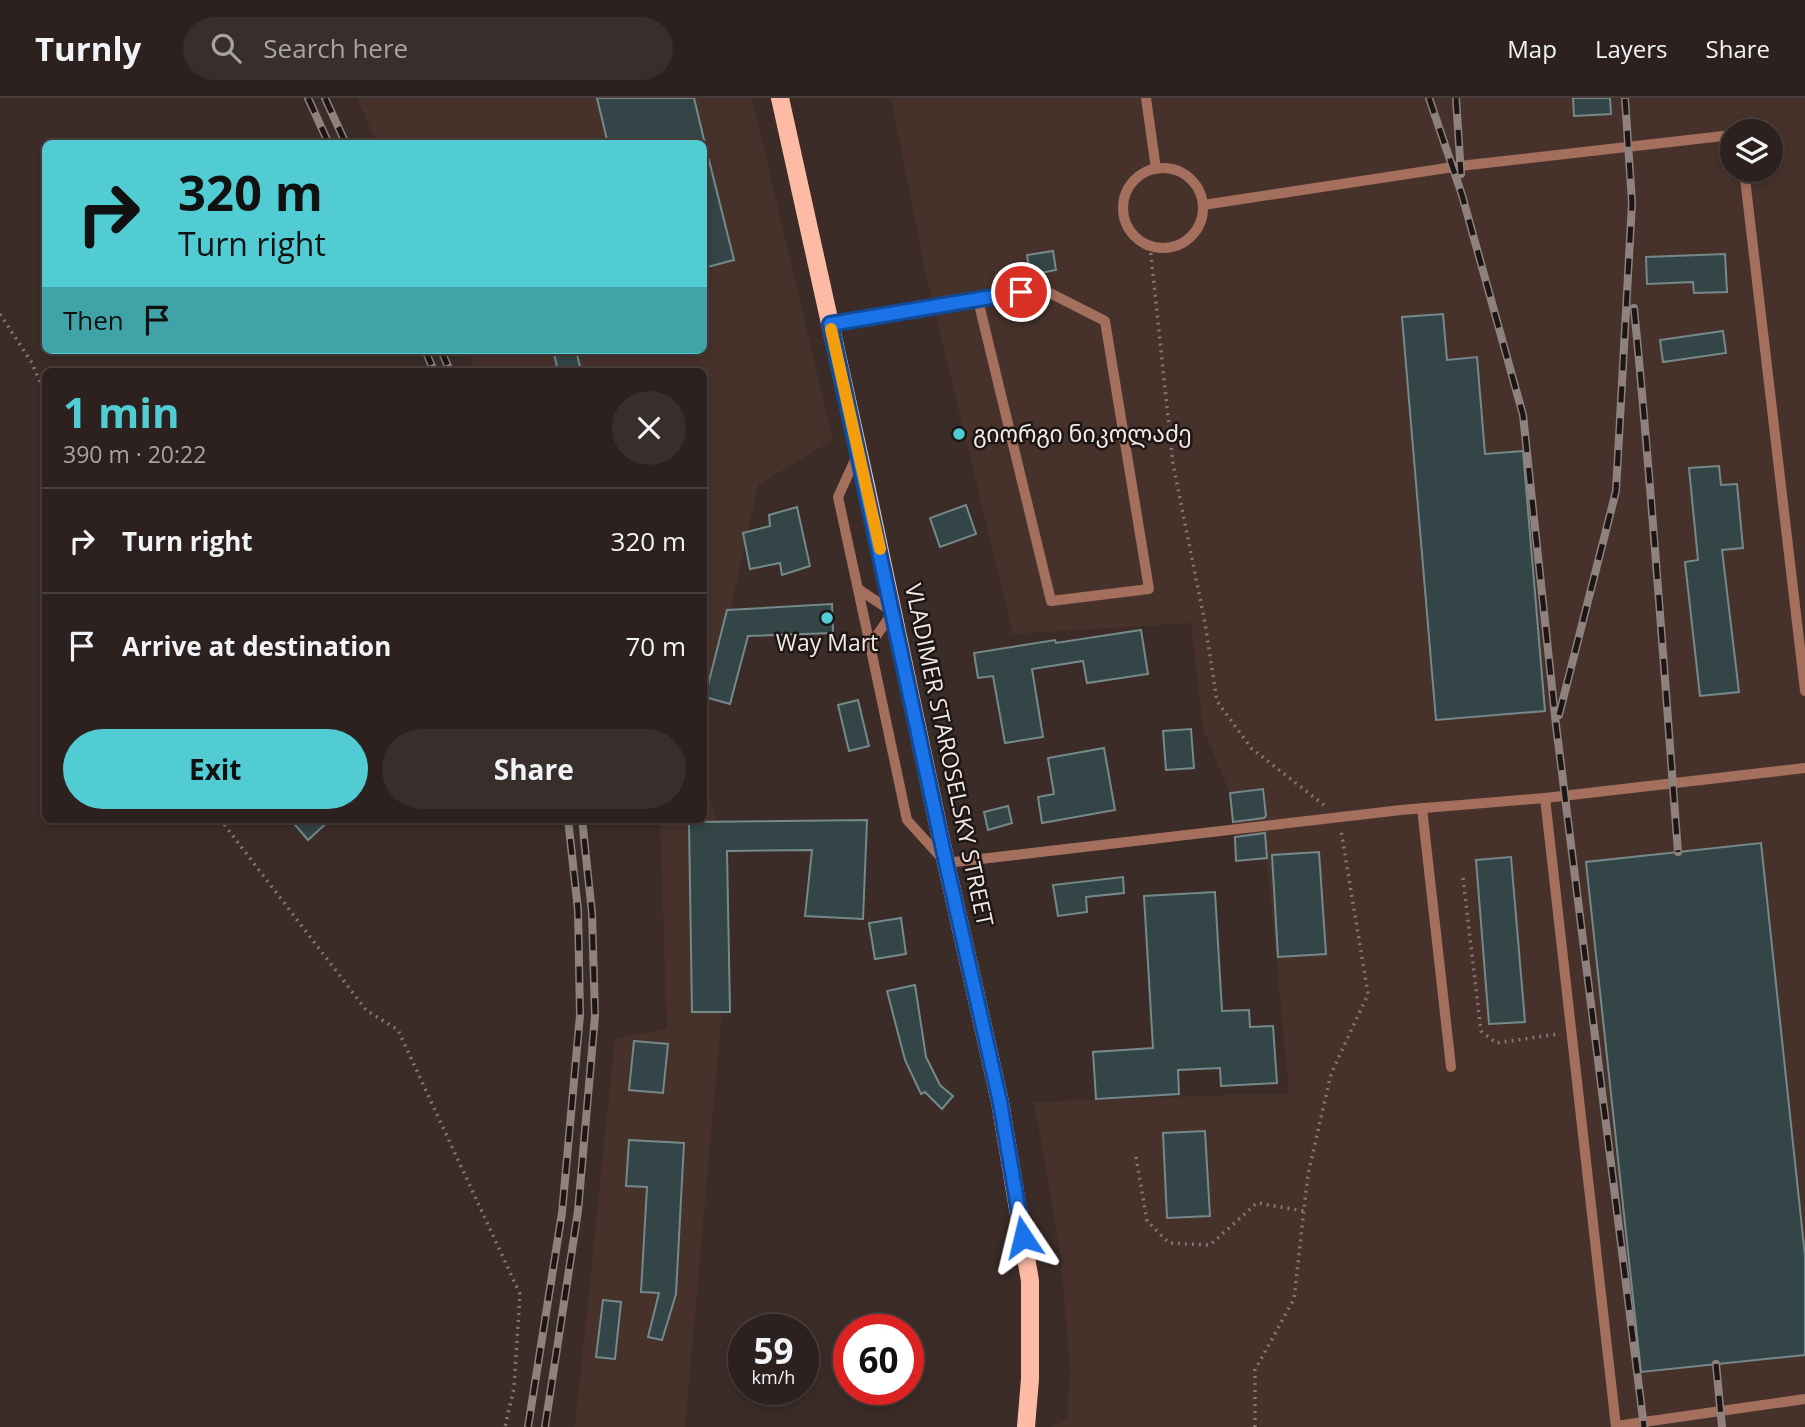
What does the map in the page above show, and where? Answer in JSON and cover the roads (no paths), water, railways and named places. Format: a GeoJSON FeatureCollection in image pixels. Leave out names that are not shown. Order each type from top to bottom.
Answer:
{"type":"FeatureCollection","features":[{"type":"Feature","properties":{"kind":"main road","name":"VLADIMER STAROSELSKY STREET"},"geometry":{"type":"LineString","coordinates":[[780,98],[1000,1102],[1030,1280],[1030,1379],[1026,1427]]}},
{"type":"Feature","properties":{"kind":"lane"},"geometry":{"type":"LineString","coordinates":[[1146,98],[1156,169]]}},
{"type":"Feature","properties":{"kind":"lane"},"geometry":{"type":"LineString","coordinates":[[1203,205],[1452,167],[1720,136]]}},
{"type":"Feature","properties":{"kind":"lane"},"geometry":{"type":"LineString","coordinates":[[1156,169],[1169,169],[1189,177],[1196,185],[1203,205],[1201,221],[1194,235],[1181,245],[1166,249],[1138,240],[1125,218],[1126,193],[1134,181],[1156,169]]}},
{"type":"Feature","properties":{"kind":"lane"},"geometry":{"type":"LineString","coordinates":[[1745,182],[1805,691]]}},
{"type":"Feature","properties":{"kind":"lane"},"geometry":{"type":"LineString","coordinates":[[830,324],[1042,289],[1105,321],[1149,589],[1051,600],[978,300]]}},
{"type":"Feature","properties":{"kind":"lane"},"geometry":{"type":"LineString","coordinates":[[859,452],[838,497],[907,820],[946,863],[1339,817],[1545,798],[1805,768]]}},
{"type":"Feature","properties":{"kind":"lane"},"geometry":{"type":"LineString","coordinates":[[858,589],[892,612],[870,645]]}},
{"type":"Feature","properties":{"kind":"lane"},"geometry":{"type":"LineString","coordinates":[[1545,798],[1616,1427],[1805,1399]]}},
{"type":"Feature","properties":{"kind":"lane"},"geometry":{"type":"LineString","coordinates":[[1422,808],[1451,1067]]}},
{"type":"Feature","properties":{"kind":"railway"},"geometry":{"type":"LineString","coordinates":[[308,98],[327,140]]}},
{"type":"Feature","properties":{"kind":"railway"},"geometry":{"type":"LineString","coordinates":[[325,98],[344,140]]}},
{"type":"Feature","properties":{"kind":"railway"},"geometry":{"type":"LineString","coordinates":[[1429,98],[1462,195],[1523,415],[1556,725],[1644,1427]]}},
{"type":"Feature","properties":{"kind":"railway"},"geometry":{"type":"LineString","coordinates":[[1456,98],[1461,174]]}},
{"type":"Feature","properties":{"kind":"railway"},"geometry":{"type":"LineString","coordinates":[[1559,715],[1616,491],[1632,203],[1625,98]]}},
{"type":"Feature","properties":{"kind":"railway"},"geometry":{"type":"LineString","coordinates":[[1634,308],[1678,852]]}},
{"type":"Feature","properties":{"kind":"railway"},"geometry":{"type":"LineString","coordinates":[[427,354],[433,368]]}},
{"type":"Feature","properties":{"kind":"railway"},"geometry":{"type":"LineString","coordinates":[[443,354],[449,368]]}},
{"type":"Feature","properties":{"kind":"railway"},"geometry":{"type":"LineString","coordinates":[[528,1427],[562,1213],[580,1015],[578,910],[568,823]]}},
{"type":"Feature","properties":{"kind":"railway"},"geometry":{"type":"LineString","coordinates":[[545,1427],[578,1211],[595,1016],[592,913],[582,823]]}},
{"type":"Feature","properties":{"kind":"railway"},"geometry":{"type":"LineString","coordinates":[[1716,1364],[1722,1427]]}},
{"type":"Feature","properties":{"kind":"place","name":"გიორგი ნიკოლაძე"},"geometry":{"type":"Point","coordinates":[959,434]}},
{"type":"Feature","properties":{"kind":"place","name":"Way Mart"},"geometry":{"type":"Point","coordinates":[827,618]}}]}
